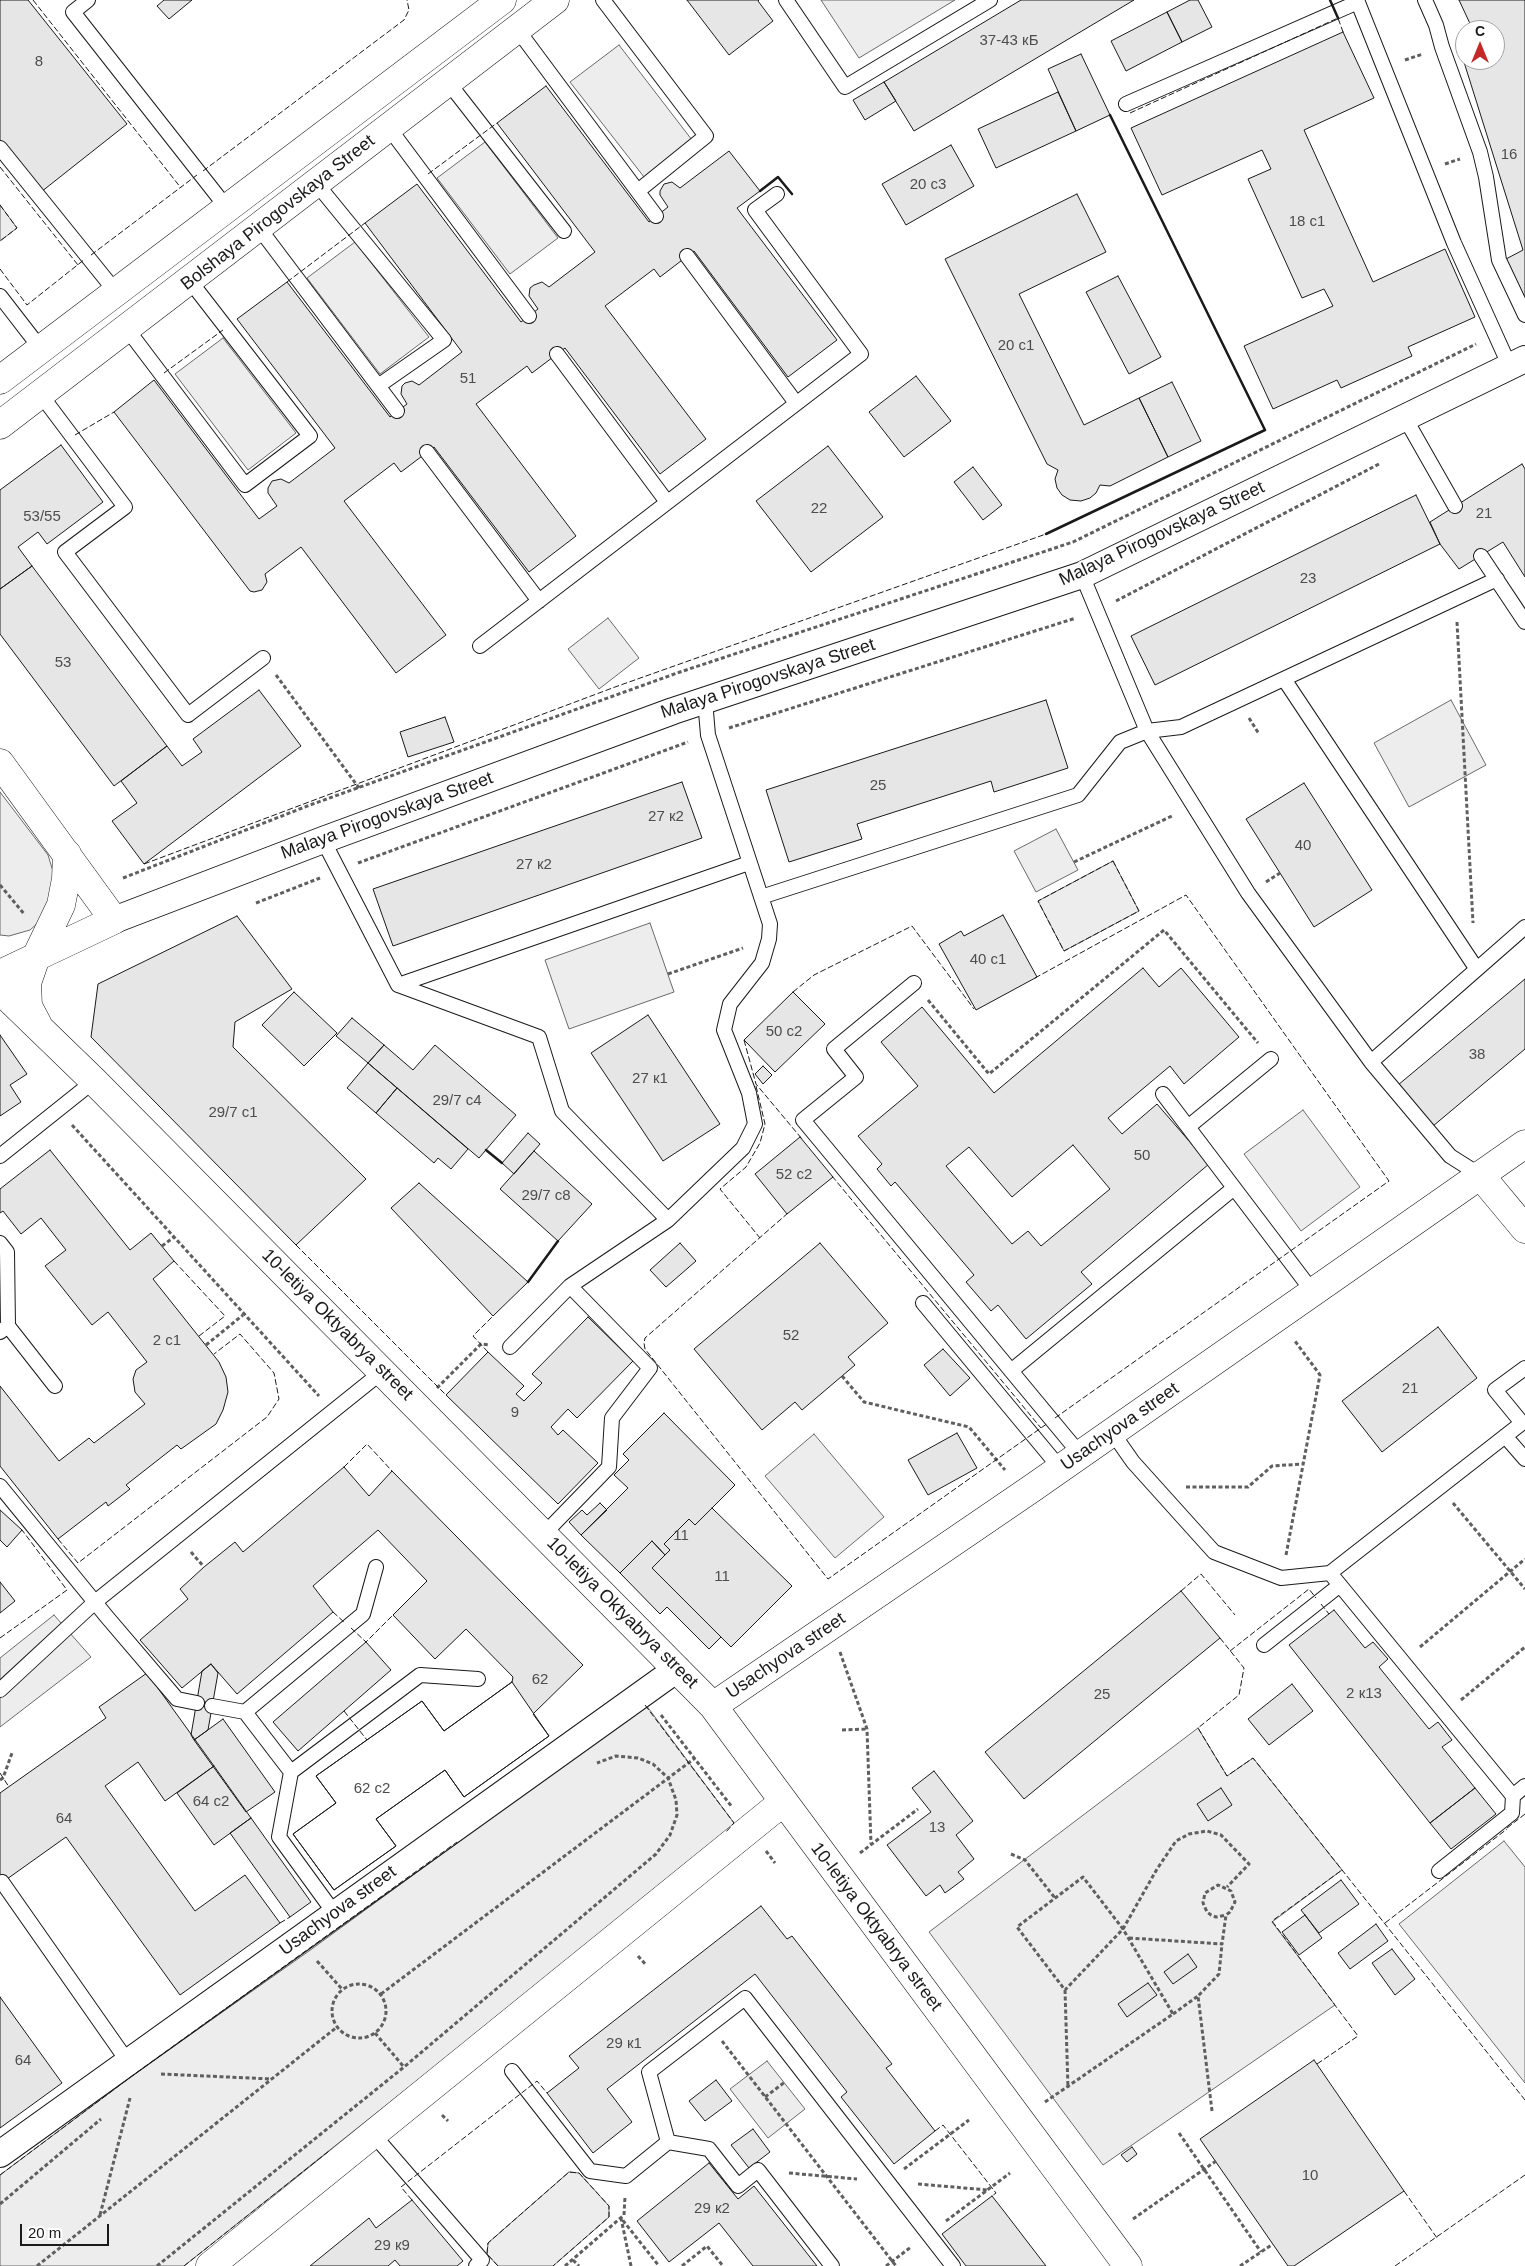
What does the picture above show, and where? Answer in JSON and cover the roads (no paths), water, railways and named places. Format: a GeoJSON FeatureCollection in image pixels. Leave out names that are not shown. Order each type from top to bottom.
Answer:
{"type":"FeatureCollection","features":[{"type":"Feature","properties":{"kind":"street","name":"Bolshaya Pirogovskaya Street"},"geometry":{"type":"LineString","coordinates":[[0,380],[502,0]]}},
{"type":"Feature","properties":{"kind":"street","name":"Bolshaya Pirogovskaya Street"},"geometry":{"type":"LineString","coordinates":[[0,425],[127,330],[555,0]]}},
{"type":"Feature","properties":{"kind":"street","name":"Malaya Pirogovskaya Street"},"geometry":{"type":"LineString","coordinates":[[0,974],[114,920],[324,840],[705,700],[1082,575],[1405,418],[1518,368]]}},
{"type":"Feature","properties":{"kind":"street"},"geometry":{"type":"LineString","coordinates":[[0,763],[114,920]]}},
{"type":"Feature","properties":{"kind":"street","name":"10-letiya Oktyabrya street"},"geometry":{"type":"LineString","coordinates":[[38,1027],[28,1006],[28,983],[36,957],[61,905],[66,879],[67,854]]}},
{"type":"Feature","properties":{"kind":"street","name":"10-letiya Oktyabrya street"},"geometry":{"type":"LineString","coordinates":[[0,990],[94,1081],[383,1371],[713,1706],[1128,2266]]}},
{"type":"Feature","properties":{"kind":"street","name":"Usachyova street"},"geometry":{"type":"LineString","coordinates":[[713,1706],[1112,1432],[1525,1144]]}},
{"type":"Feature","properties":{"kind":"street"},"geometry":{"type":"LineString","coordinates":[[1480,1175],[1525,1230]]}},
{"type":"Feature","properties":{"kind":"street","name":"Usachyova street"},"geometry":{"type":"LineString","coordinates":[[0,2154],[676,1669]]}},
{"type":"Feature","properties":{"kind":"street"},"geometry":{"type":"LineString","coordinates":[[210,2266],[783,1802]]}},
{"type":"Feature","properties":{"kind":"lane"},"geometry":{"type":"LineString","coordinates":[[88,0],[73,12],[227,208]]}},
{"type":"Feature","properties":{"kind":"lane"},"geometry":{"type":"LineString","coordinates":[[603,0],[706,136],[638,191]]}},
{"type":"Feature","properties":{"kind":"lane"},"geometry":{"type":"LineString","coordinates":[[786,0],[845,87],[990,0]]}},
{"type":"Feature","properties":{"kind":"lane"},"geometry":{"type":"LineString","coordinates":[[1425,0],[1436,25],[1442,47],[1480,152],[1486,177],[1499,260],[1525,315]]}},
{"type":"Feature","properties":{"kind":"lane"},"geometry":{"type":"LineString","coordinates":[[1126,104],[1357,1],[1454,243],[1496,334],[1518,368]]}},
{"type":"Feature","properties":{"kind":"lane"},"geometry":{"type":"LineString","coordinates":[[517,29],[656,216]]}},
{"type":"Feature","properties":{"kind":"lane"},"geometry":{"type":"LineString","coordinates":[[448,82],[564,231]]}},
{"type":"Feature","properties":{"kind":"lane"},"geometry":{"type":"LineString","coordinates":[[389,128],[528,316]]}},
{"type":"Feature","properties":{"kind":"lane"},"geometry":{"type":"LineString","coordinates":[[0,148],[116,292]]}},
{"type":"Feature","properties":{"kind":"lane"},"geometry":{"type":"LineString","coordinates":[[316,183],[444,340],[378,386]]}},
{"type":"Feature","properties":{"kind":"lane"},"geometry":{"type":"LineString","coordinates":[[480,646],[861,354],[755,210],[777,194]]}},
{"type":"Feature","properties":{"kind":"lane"},"geometry":{"type":"LineString","coordinates":[[259,228],[397,412]]}},
{"type":"Feature","properties":{"kind":"lane"},"geometry":{"type":"LineString","coordinates":[[687,256],[796,403]]}},
{"type":"Feature","properties":{"kind":"lane"},"geometry":{"type":"LineString","coordinates":[[127,330],[245,485],[310,436],[190,281]]}},
{"type":"Feature","properties":{"kind":"lane"},"geometry":{"type":"LineString","coordinates":[[0,296],[41,349]]}},
{"type":"Feature","properties":{"kind":"lane"},"geometry":{"type":"LineString","coordinates":[[557,354],[667,502]]}},
{"type":"Feature","properties":{"kind":"lane"},"geometry":{"type":"LineString","coordinates":[[41,395],[125,507],[65,552],[188,715],[263,658]]}},
{"type":"Feature","properties":{"kind":"lane"},"geometry":{"type":"LineString","coordinates":[[1405,418],[1455,506]]}},
{"type":"Feature","properties":{"kind":"lane"},"geometry":{"type":"LineString","coordinates":[[427,452],[539,601]]}},
{"type":"Feature","properties":{"kind":"lane"},"geometry":{"type":"LineString","coordinates":[[1481,556],[1525,622]]}},
{"type":"Feature","properties":{"kind":"lane"},"geometry":{"type":"LineString","coordinates":[[1082,575],[1147,732],[1248,893],[1371,1062],[1450,1156],[1480,1175]]}},
{"type":"Feature","properties":{"kind":"lane"},"geometry":{"type":"LineString","coordinates":[[761,897],[1078,795],[1120,742],[1147,732],[1181,727],[1497,579]]}},
{"type":"Feature","properties":{"kind":"lane"},"geometry":{"type":"LineString","coordinates":[[1284,679],[1476,968]]}},
{"type":"Feature","properties":{"kind":"lane"},"geometry":{"type":"LineString","coordinates":[[510,1347],[570,1286],[668,1220],[743,1148],[755,1124],[749,1093],[724,1030],[730,1004],[762,963],[769,939],[770,924],[708,735],[705,700]]}},
{"type":"Feature","properties":{"kind":"lane"},"geometry":{"type":"LineString","coordinates":[[324,840],[398,985],[539,1037],[562,1111],[668,1220]]}},
{"type":"Feature","properties":{"kind":"lane"},"geometry":{"type":"LineString","coordinates":[[398,985],[749,863]]}},
{"type":"Feature","properties":{"kind":"lane"},"geometry":{"type":"LineString","coordinates":[[1371,1062],[1525,927]]}},
{"type":"Feature","properties":{"kind":"lane"},"geometry":{"type":"LineString","coordinates":[[914,983],[834,1050],[856,1077],[803,1120],[1012,1371],[1070,1461]]}},
{"type":"Feature","properties":{"kind":"lane"},"geometry":{"type":"LineString","coordinates":[[1188,1128],[1271,1059]]}},
{"type":"Feature","properties":{"kind":"lane"},"geometry":{"type":"LineString","coordinates":[[0,1156],[94,1081]]}},
{"type":"Feature","properties":{"kind":"lane"},"geometry":{"type":"LineString","coordinates":[[1162,1094],[1313,1292]]}},
{"type":"Feature","properties":{"kind":"lane"},"geometry":{"type":"LineString","coordinates":[[1012,1371],[1234,1188]]}},
{"type":"Feature","properties":{"kind":"lane"},"geometry":{"type":"LineString","coordinates":[[0,1243],[7,1252],[4,1329],[55,1386]]}},
{"type":"Feature","properties":{"kind":"lane"},"geometry":{"type":"LineString","coordinates":[[544,1534],[609,1467],[612,1418],[650,1368],[570,1286]]}},
{"type":"Feature","properties":{"kind":"lane"},"geometry":{"type":"LineString","coordinates":[[923,1303],[1070,1461]]}},
{"type":"Feature","properties":{"kind":"lane"},"geometry":{"type":"LineString","coordinates":[[1112,1432],[1133,1462],[1214,1552],[1281,1578],[1330,1573],[1522,1423],[1495,1390],[1525,1368]]}},
{"type":"Feature","properties":{"kind":"lane"},"geometry":{"type":"LineString","coordinates":[[0,1690],[96,1602],[383,1371]]}},
{"type":"Feature","properties":{"kind":"lane"},"geometry":{"type":"LineString","coordinates":[[1505,1436],[1525,1459]]}},
{"type":"Feature","properties":{"kind":"lane"},"geometry":{"type":"LineString","coordinates":[[0,1486],[177,1699],[197,1703]]}},
{"type":"Feature","properties":{"kind":"lane"},"geometry":{"type":"LineString","coordinates":[[245,1712],[363,1614],[376,1567]]}},
{"type":"Feature","properties":{"kind":"lane"},"geometry":{"type":"LineString","coordinates":[[1330,1573],[1513,1796],[1512,1813],[1439,1871]]}},
{"type":"Feature","properties":{"kind":"lane"},"geometry":{"type":"LineString","coordinates":[[1264,1645],[1340,1585]]}},
{"type":"Feature","properties":{"kind":"lane"},"geometry":{"type":"LineString","coordinates":[[335,1914],[279,1837],[291,1772],[420,1675],[478,1678]]}},
{"type":"Feature","properties":{"kind":"lane"},"geometry":{"type":"LineString","coordinates":[[212,1706],[245,1712],[291,1772]]}},
{"type":"Feature","properties":{"kind":"lane"},"geometry":{"type":"LineString","coordinates":[[1513,1796],[1525,1786]]}},
{"type":"Feature","properties":{"kind":"lane"},"geometry":{"type":"LineString","coordinates":[[2,1882],[128,2062]]}},
{"type":"Feature","properties":{"kind":"lane"},"geometry":{"type":"LineString","coordinates":[[668,2142],[649,2072],[745,1998],[954,2266]]}},
{"type":"Feature","properties":{"kind":"lane"},"geometry":{"type":"LineString","coordinates":[[512,2071],[590,2171],[626,2176],[668,2142],[709,2149],[738,2186],[758,2170],[832,2266]]}},
{"type":"Feature","properties":{"kind":"lane"},"geometry":{"type":"LineString","coordinates":[[372,2133],[482,2260],[476,2266]]}}]}
